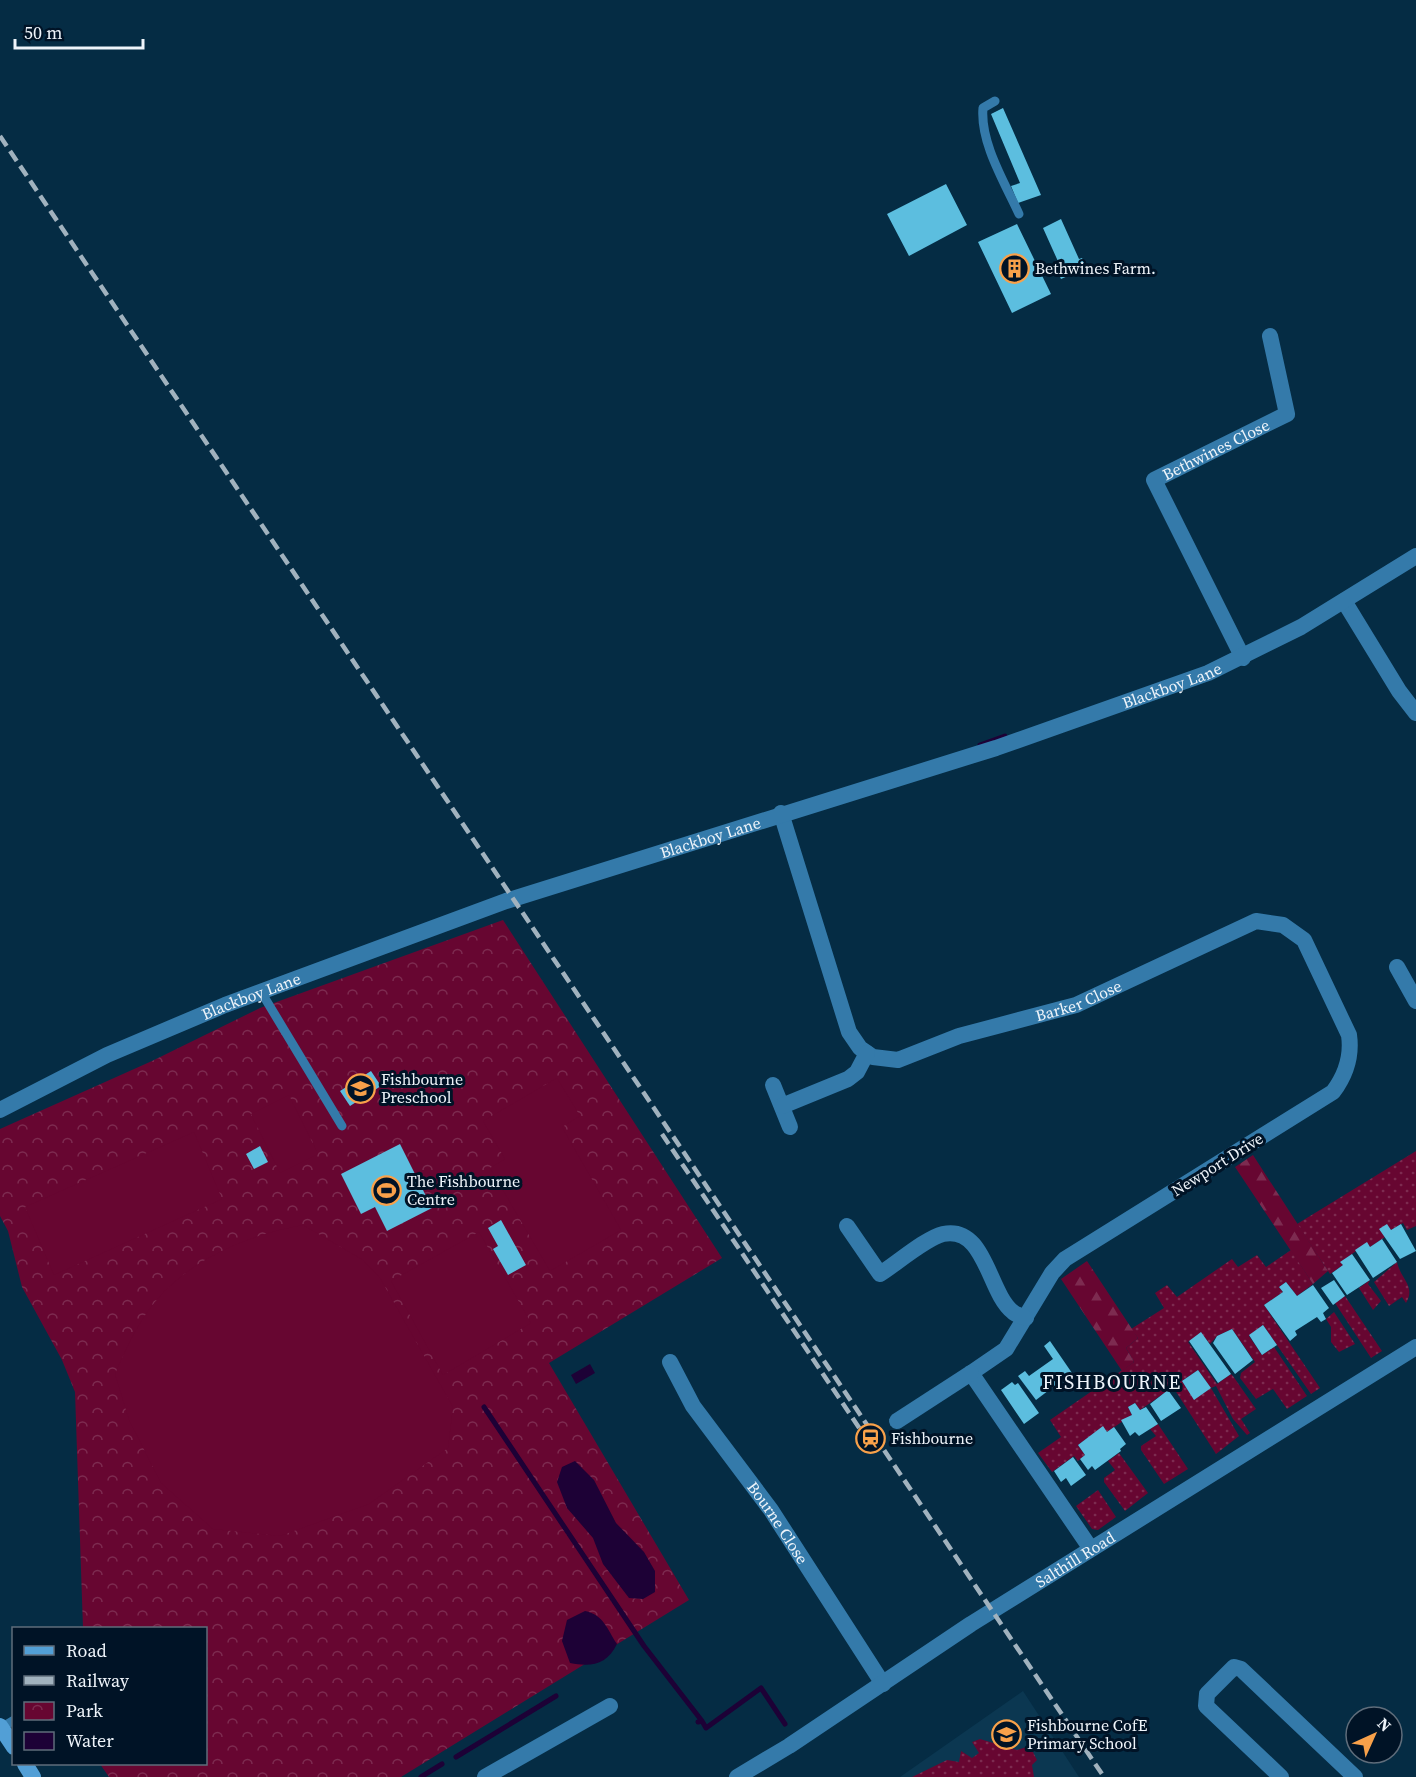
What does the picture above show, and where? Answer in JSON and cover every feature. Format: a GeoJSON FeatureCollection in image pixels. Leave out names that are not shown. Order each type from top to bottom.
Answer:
{"type":"FeatureCollection","features":[{"type":"Feature","properties":{"kind":"main road"},"geometry":{"type":"LineString","coordinates":[[5,1725],[12,1742]]}},
{"type":"Feature","properties":{"kind":"street","name":"Bethwines Close"},"geometry":{"type":"LineString","coordinates":[[1243,658],[1154,480],[1287,414],[1270,336]]}},
{"type":"Feature","properties":{"kind":"street","name":"Blackboy Lane"},"geometry":{"type":"LineString","coordinates":[[0,1110],[107,1055],[260,990],[513,899],[1085,719],[1243,658],[1344,601],[1416,556]]}},
{"type":"Feature","properties":{"kind":"street"},"geometry":{"type":"LineString","coordinates":[[1344,601],[1399,691],[1416,713]]}},
{"type":"Feature","properties":{"kind":"street"},"geometry":{"type":"LineString","coordinates":[[781,813],[843,1016],[855,1043],[867,1053],[857,1072],[848,1079],[782,1106]]}},
{"type":"Feature","properties":{"kind":"street","name":"Barker Close"},"geometry":{"type":"LineString","coordinates":[[867,1053],[883,1060],[897,1060],[958,1036],[1076,1005],[1247,923],[1268,921],[1283,925]]}},
{"type":"Feature","properties":{"kind":"street","name":"Newport Drive"},"geometry":{"type":"LineString","coordinates":[[897,1422],[1006,1349],[1052,1273],[1065,1259],[1333,1092],[1342,1080],[1350,1046],[1349,1035],[1304,940],[1283,925]]}},
{"type":"Feature","properties":{"kind":"street"},"geometry":{"type":"LineString","coordinates":[[1397,967],[1416,1001]]}},
{"type":"Feature","properties":{"kind":"street"},"geometry":{"type":"LineString","coordinates":[[773,1085],[790,1126]]}},
{"type":"Feature","properties":{"kind":"street"},"geometry":{"type":"LineString","coordinates":[[847,1226],[880,1274],[941,1234],[954,1233],[969,1240],[979,1251],[1004,1300],[1013,1312],[1026,1318]]}},
{"type":"Feature","properties":{"kind":"street","name":"Salthill Road"},"geometry":{"type":"LineString","coordinates":[[737,1777],[1091,1549],[1416,1347]]}},
{"type":"Feature","properties":{"kind":"street","name":"Bourne Close"},"geometry":{"type":"LineString","coordinates":[[670,1362],[693,1406],[771,1510],[883,1684]]}},
{"type":"Feature","properties":{"kind":"street"},"geometry":{"type":"LineString","coordinates":[[971,1372],[1091,1549]]}},
{"type":"Feature","properties":{"kind":"street"},"geometry":{"type":"LineString","coordinates":[[1281,1777],[1206,1706],[1207,1694],[1234,1667],[1241,1669],[1355,1777]]}},
{"type":"Feature","properties":{"kind":"street"},"geometry":{"type":"LineString","coordinates":[[485,1777],[610,1706]]}},
{"type":"Feature","properties":{"kind":"lane"},"geometry":{"type":"LineString","coordinates":[[995,101],[983,108],[982,121],[990,148],[1019,214]]}},
{"type":"Feature","properties":{"kind":"lane"},"geometry":{"type":"LineString","coordinates":[[260,990],[342,1126]]}},
{"type":"Feature","properties":{"kind":"shaded area","name":"Fishbourne CofE Primary School"},"geometry":{"type":"Polygon","coordinates":[[[1023,1691],[1079,1777],[900,1777],[1023,1691]]]}},
{"type":"Feature","properties":{"kind":"green space"},"geometry":{"type":"Polygon","coordinates":[[[503,920],[722,1258],[549,1363],[689,1600],[401,1777],[109,1777],[101,1765],[207,1765],[207,1627],[83,1627],[75,1392],[62,1360],[22,1287],[8,1231],[0,1216],[0,1129],[152,1061],[260,1008],[503,920]]]}},
{"type":"Feature","properties":{"kind":"green space"},"geometry":{"type":"Polygon","coordinates":[[[557,1078],[580,1116],[562,1127],[621,1230],[550,1271],[490,1168],[505,1159],[483,1121],[557,1078]]]}},
{"type":"Feature","properties":{"kind":"green space"},"geometry":{"type":"Polygon","coordinates":[[[289,1095],[318,1154],[280,1173],[251,1114],[289,1095]]]}},
{"type":"Feature","properties":{"kind":"green space"},"geometry":{"type":"Polygon","coordinates":[[[194,1132],[222,1199],[54,1275],[25,1207],[194,1132]]]}},
{"type":"Feature","properties":{"kind":"green space"},"geometry":{"type":"Polygon","coordinates":[[[1416,1151],[1416,1226],[1407,1230],[1403,1223],[1391,1230],[1387,1225],[1380,1229],[1385,1237],[1370,1247],[1367,1243],[1341,1262],[1343,1265],[1330,1274],[1297,1224],[1416,1151]]]}},
{"type":"Feature","properties":{"kind":"green space"},"geometry":{"type":"Polygon","coordinates":[[[1253,1155],[1328,1271],[1313,1284],[1235,1167],[1253,1155]]]}},
{"type":"Feature","properties":{"kind":"green space"},"geometry":{"type":"Polygon","coordinates":[[[303,1225],[363,1260],[380,1278],[453,1407],[448,1448],[369,1504],[280,1536],[213,1529],[161,1483],[129,1420],[115,1374],[142,1320],[173,1284],[212,1256],[234,1245],[303,1225]]]}},
{"type":"Feature","properties":{"kind":"green space"},"geometry":{"type":"Polygon","coordinates":[[[479,1232],[531,1323],[443,1375],[391,1281],[479,1232]]]}},
{"type":"Feature","properties":{"kind":"green space"},"geometry":{"type":"Polygon","coordinates":[[[1291,1250],[1313,1284],[1297,1296],[1286,1282],[1279,1287],[1283,1292],[1264,1305],[1320,1388],[1311,1394],[1263,1325],[1249,1336],[1262,1355],[1274,1347],[1307,1396],[1287,1409],[1273,1389],[1256,1399],[1240,1378],[1241,1373],[1255,1362],[1232,1329],[1217,1336],[1210,1344],[1201,1333],[1188,1342],[1217,1384],[1231,1374],[1256,1409],[1241,1419],[1250,1433],[1247,1435],[1233,1419],[1216,1386],[1211,1388],[1239,1436],[1216,1454],[1173,1387],[1140,1410],[1135,1403],[1128,1407],[1132,1415],[1107,1432],[1103,1427],[1078,1445],[1085,1455],[1078,1461],[1074,1456],[1052,1472],[1038,1453],[1061,1437],[1050,1420],[1134,1362],[1126,1348],[1138,1338],[1131,1329],[1164,1308],[1155,1293],[1167,1285],[1177,1297],[1232,1259],[1238,1267],[1257,1255],[1266,1267],[1291,1250]],[[1198,1370],[1182,1381],[1194,1399],[1211,1388],[1198,1370]]]}},
{"type":"Feature","properties":{"kind":"green space"},"geometry":{"type":"Polygon","coordinates":[[[1087,1261],[1138,1338],[1126,1348],[1134,1362],[1122,1371],[1061,1279],[1087,1261]]]}},
{"type":"Feature","properties":{"kind":"green space"},"geometry":{"type":"Polygon","coordinates":[[[1397,1262],[1409,1287],[1409,1297],[1406,1303],[1402,1297],[1389,1306],[1374,1282],[1397,1262]]]}},
{"type":"Feature","properties":{"kind":"green space"},"geometry":{"type":"Polygon","coordinates":[[[1370,1280],[1368,1284],[1381,1301],[1373,1310],[1359,1288],[1370,1280]]]}},
{"type":"Feature","properties":{"kind":"green space"},"geometry":{"type":"Polygon","coordinates":[[[1345,1296],[1382,1351],[1371,1358],[1335,1303],[1345,1296]]]}},
{"type":"Feature","properties":{"kind":"green space"},"geometry":{"type":"Polygon","coordinates":[[[1334,1312],[1355,1344],[1339,1352],[1331,1342],[1331,1327],[1326,1319],[1334,1312]]]}},
{"type":"Feature","properties":{"kind":"green space"},"geometry":{"type":"Polygon","coordinates":[[[1158,1424],[1188,1469],[1164,1484],[1141,1450],[1141,1446],[1156,1436],[1150,1429],[1158,1424]]]}},
{"type":"Feature","properties":{"kind":"green space"},"geometry":{"type":"Polygon","coordinates":[[[1119,1453],[1148,1493],[1125,1511],[1104,1482],[1104,1478],[1115,1470],[1108,1461],[1119,1453]]]}},
{"type":"Feature","properties":{"kind":"green space"},"geometry":{"type":"Polygon","coordinates":[[[1098,1490],[1116,1517],[1098,1530],[1092,1529],[1076,1506],[1098,1490]]]}},
{"type":"Feature","properties":{"kind":"green space"},"geometry":{"type":"Polygon","coordinates":[[[980,1739],[1017,1750],[1030,1746],[1037,1760],[1032,1765],[1034,1777],[912,1777],[947,1760],[959,1762],[961,1751],[972,1758],[979,1753],[972,1742],[980,1739]]]}},
{"type":"Feature","properties":{"kind":"water"},"geometry":{"type":"Polygon","coordinates":[[[590,1364],[595,1373],[576,1384],[571,1375],[590,1364]]]}},
{"type":"Feature","properties":{"kind":"water"},"geometry":{"type":"Polygon","coordinates":[[[575,1461],[594,1480],[616,1523],[644,1552],[655,1571],[655,1592],[643,1599],[629,1598],[603,1564],[593,1538],[567,1508],[557,1482],[562,1467],[575,1461]]]}},
{"type":"Feature","properties":{"kind":"water"},"geometry":{"type":"Polygon","coordinates":[[[585,1611],[601,1619],[617,1644],[608,1656],[598,1663],[585,1665],[570,1663],[562,1641],[567,1620],[585,1611]]]}},
{"type":"Feature","properties":{"kind":"building"},"geometry":{"type":"Polygon","coordinates":[[[1003,108],[1041,195],[1018,203],[1011,186],[1020,183],[991,114],[1003,108]]]}},
{"type":"Feature","properties":{"kind":"building"},"geometry":{"type":"Polygon","coordinates":[[[946,184],[967,225],[909,256],[887,214],[946,184]]]}},
{"type":"Feature","properties":{"kind":"building"},"geometry":{"type":"Polygon","coordinates":[[[1061,219],[1079,259],[1082,258],[1086,268],[1061,279],[1057,270],[1061,268],[1043,228],[1061,219]]]}},
{"type":"Feature","properties":{"kind":"building","name":"Bethwines Farm."},"geometry":{"type":"Polygon","coordinates":[[[1017,224],[1051,294],[1012,313],[978,242],[1017,224]]]}},
{"type":"Feature","properties":{"kind":"building","name":"Fishbourne Preschool"},"geometry":{"type":"Polygon","coordinates":[[[371,1071],[381,1086],[350,1106],[340,1091],[371,1071]]]}},
{"type":"Feature","properties":{"kind":"building","name":"The Fishbourne Centre"},"geometry":{"type":"Polygon","coordinates":[[[400,1144],[432,1208],[387,1231],[375,1207],[361,1214],[341,1174],[400,1144]]]}},
{"type":"Feature","properties":{"kind":"building"},"geometry":{"type":"Polygon","coordinates":[[[260,1146],[268,1162],[254,1169],[246,1154],[260,1146]]]}},
{"type":"Feature","properties":{"kind":"building"},"geometry":{"type":"Polygon","coordinates":[[[501,1220],[526,1265],[508,1275],[493,1249],[498,1246],[488,1228],[501,1220]]]}},
{"type":"Feature","properties":{"kind":"building"},"geometry":{"type":"Polygon","coordinates":[[[1387,1224],[1391,1230],[1401,1224],[1416,1251],[1400,1259],[1379,1229],[1387,1224]]]}},
{"type":"Feature","properties":{"kind":"building"},"geometry":{"type":"Polygon","coordinates":[[[1382,1239],[1397,1262],[1373,1278],[1355,1250],[1367,1242],[1370,1247],[1382,1239]]]}},
{"type":"Feature","properties":{"kind":"building"},"geometry":{"type":"Polygon","coordinates":[[[1352,1254],[1370,1280],[1347,1295],[1332,1273],[1343,1265],[1340,1262],[1352,1254]]]}},
{"type":"Feature","properties":{"kind":"building"},"geometry":{"type":"Polygon","coordinates":[[[1334,1280],[1345,1296],[1333,1305],[1321,1288],[1334,1280]]]}},
{"type":"Feature","properties":{"kind":"building"},"geometry":{"type":"Polygon","coordinates":[[[1286,1282],[1297,1296],[1313,1285],[1329,1308],[1323,1313],[1326,1319],[1321,1322],[1317,1317],[1295,1331],[1297,1335],[1290,1341],[1264,1305],[1283,1292],[1279,1287],[1286,1282]]]}},
{"type":"Feature","properties":{"kind":"building"},"geometry":{"type":"Polygon","coordinates":[[[1263,1325],[1277,1345],[1262,1355],[1249,1335],[1263,1325]]]}},
{"type":"Feature","properties":{"kind":"building"},"geometry":{"type":"Polygon","coordinates":[[[1232,1329],[1253,1360],[1235,1374],[1213,1343],[1217,1336],[1232,1329]]]}},
{"type":"Feature","properties":{"kind":"building"},"geometry":{"type":"Polygon","coordinates":[[[1201,1332],[1231,1374],[1218,1383],[1189,1341],[1201,1332]]]}},
{"type":"Feature","properties":{"kind":"building"},"geometry":{"type":"Polygon","coordinates":[[[1050,1341],[1072,1373],[1065,1379],[1068,1383],[1060,1389],[1057,1384],[1036,1400],[1018,1376],[1025,1371],[1029,1376],[1053,1359],[1044,1346],[1050,1341]]]}},
{"type":"Feature","properties":{"kind":"building"},"geometry":{"type":"Polygon","coordinates":[[[1198,1370],[1211,1388],[1194,1400],[1182,1381],[1198,1370]]]}},
{"type":"Feature","properties":{"kind":"building"},"geometry":{"type":"Polygon","coordinates":[[[1012,1382],[1015,1385],[1018,1383],[1039,1413],[1024,1424],[1001,1390],[1012,1382]]]}},
{"type":"Feature","properties":{"kind":"building"},"geometry":{"type":"Polygon","coordinates":[[[1168,1390],[1181,1408],[1161,1421],[1150,1404],[1168,1390]]]}},
{"type":"Feature","properties":{"kind":"building"},"geometry":{"type":"Polygon","coordinates":[[[1135,1403],[1140,1410],[1146,1407],[1158,1424],[1139,1436],[1135,1432],[1130,1436],[1121,1420],[1132,1415],[1128,1407],[1135,1403]]]}},
{"type":"Feature","properties":{"kind":"building"},"geometry":{"type":"Polygon","coordinates":[[[1103,1426],[1107,1432],[1114,1427],[1126,1444],[1120,1449],[1121,1451],[1095,1470],[1092,1466],[1088,1470],[1080,1459],[1085,1455],[1078,1445],[1103,1426]]]}},
{"type":"Feature","properties":{"kind":"building"},"geometry":{"type":"Polygon","coordinates":[[[1073,1457],[1086,1475],[1071,1486],[1066,1478],[1061,1482],[1054,1471],[1073,1457]]]}},
{"type":"Feature","properties":{"kind":"waterway"},"geometry":{"type":"LineString","coordinates":[[980,745],[1005,736]]}},
{"type":"Feature","properties":{"kind":"waterway"},"geometry":{"type":"LineString","coordinates":[[484,1407],[644,1646],[702,1721],[698,1722]]}},
{"type":"Feature","properties":{"kind":"waterway"},"geometry":{"type":"LineString","coordinates":[[702,1721],[706,1728],[761,1688],[785,1724]]}},
{"type":"Feature","properties":{"kind":"waterway"},"geometry":{"type":"LineString","coordinates":[[456,1757],[556,1696]]}},
{"type":"Feature","properties":{"kind":"waterway"},"geometry":{"type":"LineString","coordinates":[[421,1777],[442,1764]]}},
{"type":"Feature","properties":{"kind":"railway"},"geometry":{"type":"LineString","coordinates":[[0,136],[1104,1777]]}},
{"type":"Feature","properties":{"kind":"railway"},"geometry":{"type":"LineString","coordinates":[[662,1134],[874,1450]]}},
{"type":"Feature","properties":{"kind":"place","name":"Bethwines Farm."},"geometry":{"type":"Point","coordinates":[1014,268]}},
{"type":"Feature","properties":{"kind":"place","name":"Fishbourne Preschool"},"geometry":{"type":"Point","coordinates":[360,1088]}},
{"type":"Feature","properties":{"kind":"place","name":"The Fishbourne Centre"},"geometry":{"type":"Point","coordinates":[386,1190]}},
{"type":"Feature","properties":{"kind":"place","name":"Fishbourne"},"geometry":{"type":"Point","coordinates":[870,1438]}},
{"type":"Feature","properties":{"kind":"place","name":"Fishbourne CofE Primary School"},"geometry":{"type":"Point","coordinates":[1006,1734]}},
{"type":"Feature","properties":{"kind":"district","name":"FISHBOURNE"},"geometry":{"type":"Point","coordinates":[1112,1382]}}]}
